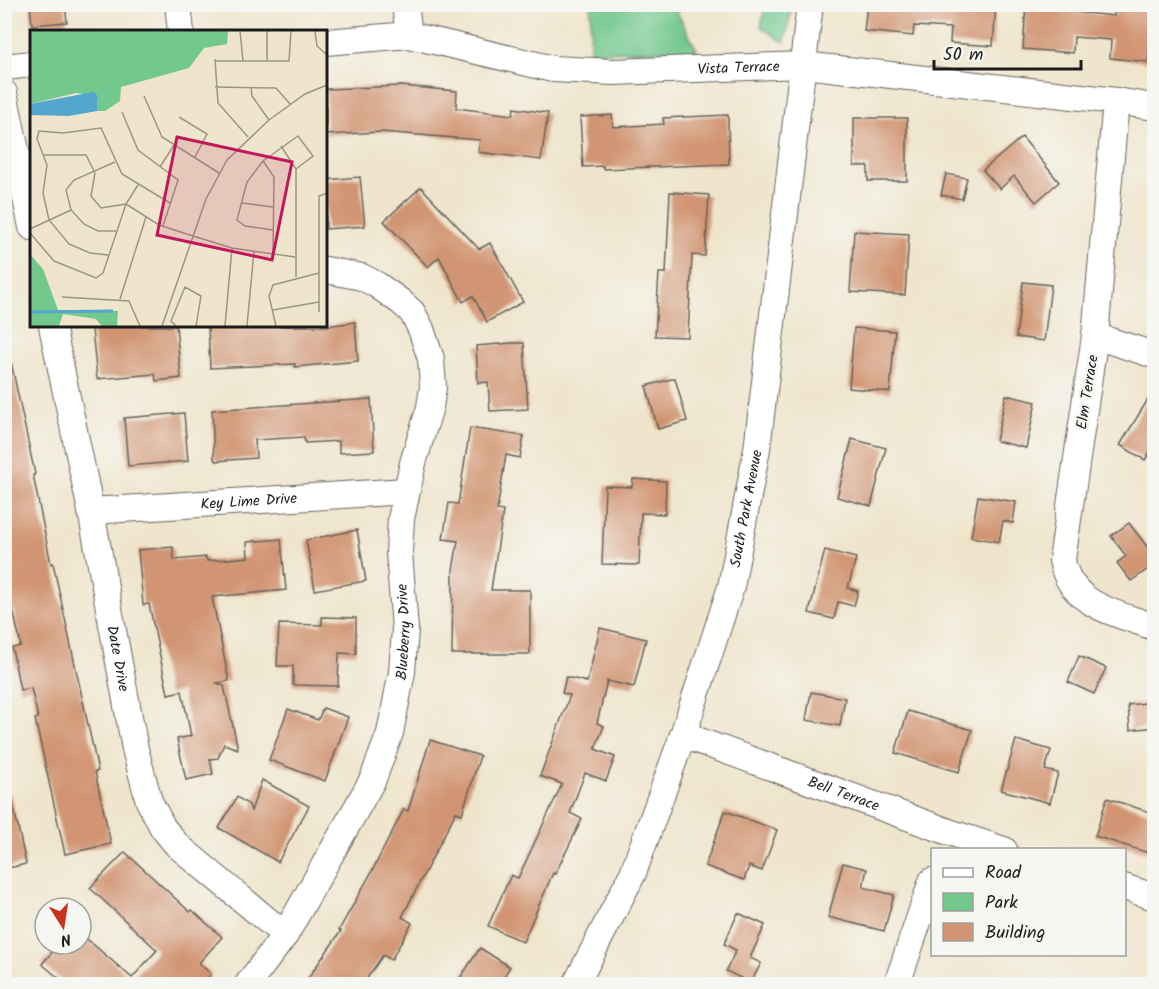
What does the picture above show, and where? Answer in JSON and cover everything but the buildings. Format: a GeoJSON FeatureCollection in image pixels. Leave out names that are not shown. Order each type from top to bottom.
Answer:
{"type":"FeatureCollection","features":[{"type":"Feature","properties":{"kind":"street"},"geometry":{"type":"LineString","coordinates":[[178,4],[181,30]]}},
{"type":"Feature","properties":{"kind":"street"},"geometry":{"type":"LineString","coordinates":[[405,4],[409,35]]}},
{"type":"Feature","properties":{"kind":"street","name":"South Park Avenue"},"geometry":{"type":"LineString","coordinates":[[576,984],[633,873],[683,735],[731,587],[758,449],[810,4]]}},
{"type":"Feature","properties":{"kind":"street","name":"Vista Terrace"},"geometry":{"type":"LineString","coordinates":[[327,42],[409,35],[553,69],[613,72],[804,65],[1155,107]]}},
{"type":"Feature","properties":{"kind":"street"},"geometry":{"type":"LineString","coordinates":[[4,67],[30,64]]}},
{"type":"Feature","properties":{"kind":"street"},"geometry":{"type":"LineString","coordinates":[[4,93],[30,217]]}},
{"type":"Feature","properties":{"kind":"street","name":"Elm Terrace"},"geometry":{"type":"LineString","coordinates":[[1116,101],[1095,336],[1062,560],[1065,575],[1077,592],[1093,604],[1155,627]]}},
{"type":"Feature","properties":{"kind":"street","name":"Blueberry Drive"},"geometry":{"type":"LineString","coordinates":[[248,984],[285,935],[373,779],[390,733],[399,695],[405,649],[399,552],[401,519],[405,491],[430,407],[433,372],[427,343],[412,312],[391,295],[362,277],[327,270]]}},
{"type":"Feature","properties":{"kind":"street","name":"Date Drive"},"geometry":{"type":"LineString","coordinates":[[52,327],[92,511],[135,749],[149,801],[163,828],[177,845],[285,935]]}},
{"type":"Feature","properties":{"kind":"street"},"geometry":{"type":"LineString","coordinates":[[1095,336],[1155,355]]}},
{"type":"Feature","properties":{"kind":"street","name":"Key Lime Drive"},"geometry":{"type":"LineString","coordinates":[[92,511],[405,491]]}},
{"type":"Feature","properties":{"kind":"street","name":"Bell Terrace"},"geometry":{"type":"LineString","coordinates":[[683,735],[946,841],[997,848]]}},
{"type":"Feature","properties":{"kind":"street"},"geometry":{"type":"LineString","coordinates":[[897,984],[931,887]]}},
{"type":"Feature","properties":{"kind":"street"},"geometry":{"type":"LineString","coordinates":[[1126,887],[1155,897]]}},
{"type":"Feature","properties":{"kind":"green space"},"geometry":{"type":"Polygon","coordinates":[[[591,5],[621,5],[624,8],[629,5],[673,5],[697,50],[590,52],[591,5]]]}},
{"type":"Feature","properties":{"kind":"green space"},"geometry":{"type":"Polygon","coordinates":[[[765,5],[793,5],[784,42],[761,27],[765,5]]]}}]}
